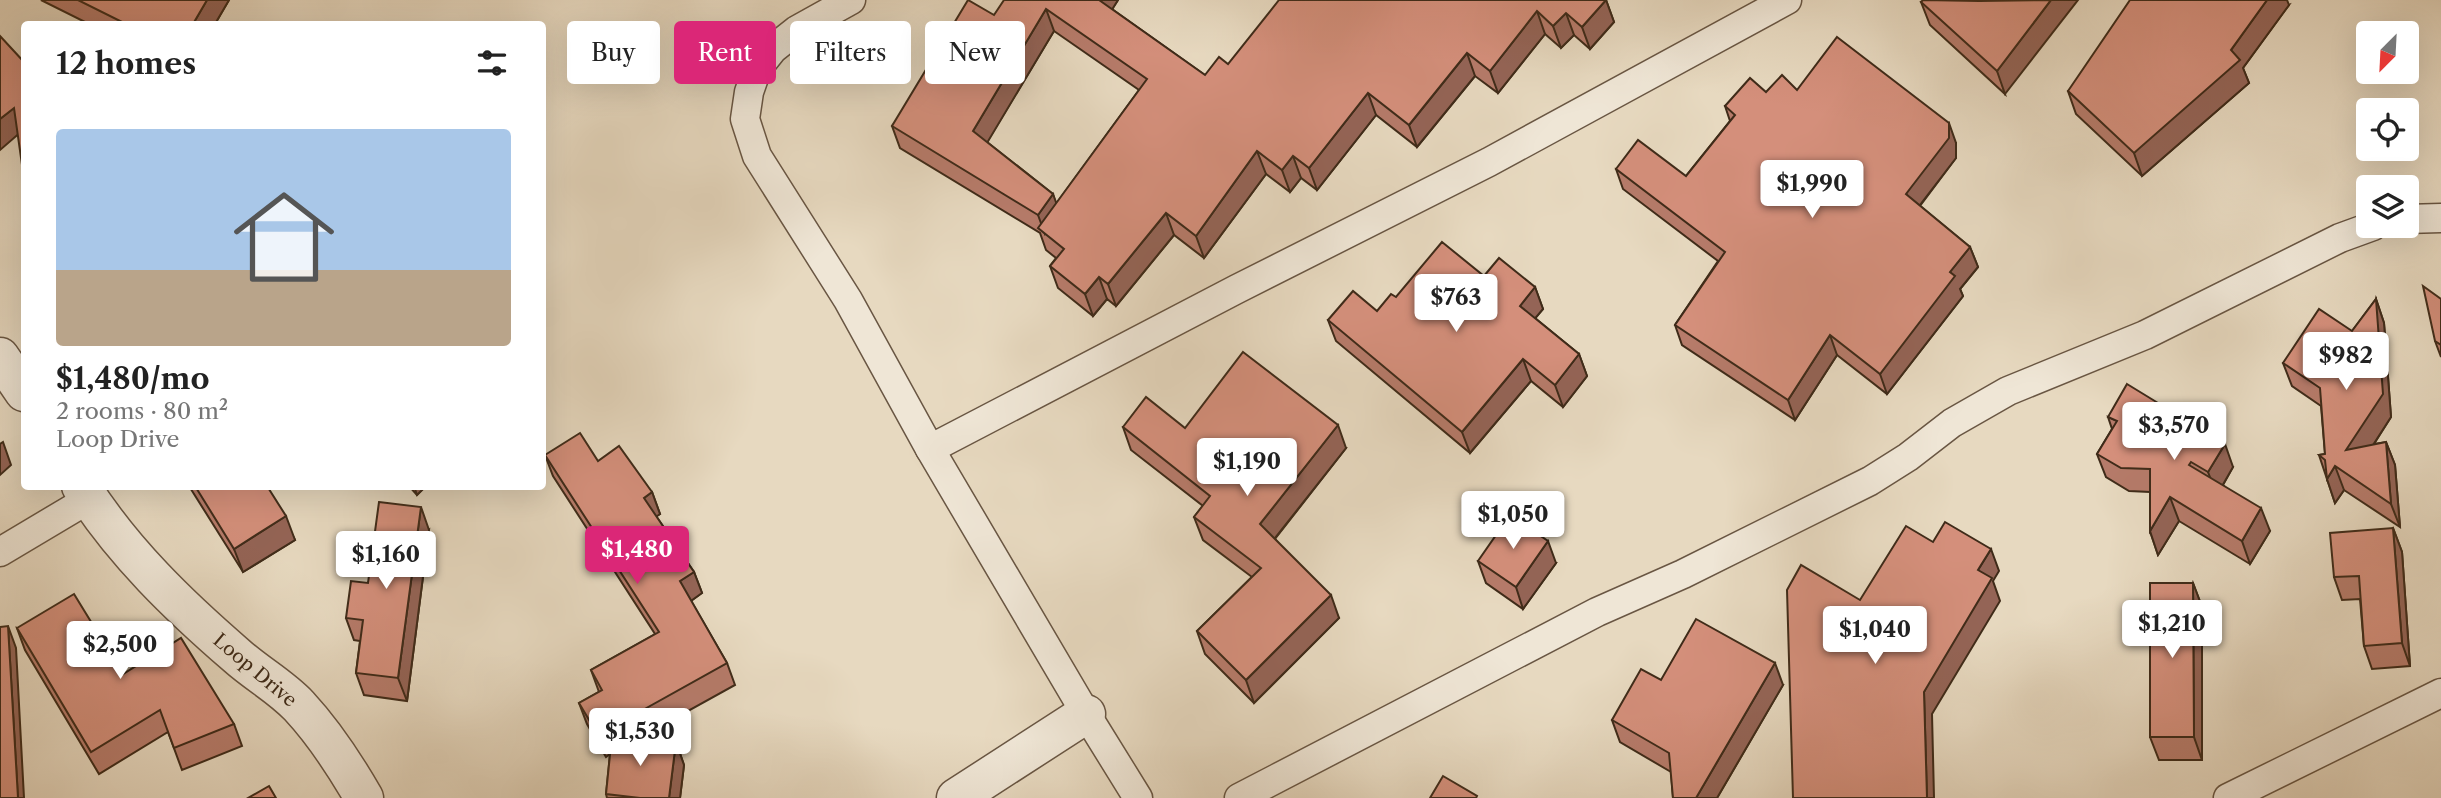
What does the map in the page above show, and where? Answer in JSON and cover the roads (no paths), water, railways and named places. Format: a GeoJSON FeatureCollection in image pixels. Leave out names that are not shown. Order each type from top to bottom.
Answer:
{"type":"FeatureCollection","features":[{"type":"Feature","properties":{"kind":"street"},"geometry":{"type":"LineString","coordinates":[[0,357],[21,388]]}},
{"type":"Feature","properties":{"kind":"street","name":"Loop Drive"},"geometry":{"type":"LineString","coordinates":[[85,493],[153,579],[238,657],[274,682],[297,704],[323,733],[364,798]]}},
{"type":"Feature","properties":{"kind":"street"},"geometry":{"type":"LineString","coordinates":[[956,798],[1086,714]]}},
{"type":"Feature","properties":{"kind":"lane"},"geometry":{"type":"LineString","coordinates":[[851,0],[797,30],[773,49],[757,69],[749,92],[745,119],[757,156],[848,300],[930,449],[1138,798]]}},
{"type":"Feature","properties":{"kind":"lane"},"geometry":{"type":"LineString","coordinates":[[930,449],[1237,289],[1489,162],[1787,0]]}},
{"type":"Feature","properties":{"kind":"lane"},"geometry":{"type":"LineString","coordinates":[[2419,219],[2441,218]]}},
{"type":"Feature","properties":{"kind":"lane"},"geometry":{"type":"LineString","coordinates":[[1239,798],[1597,612],[1684,574],[1870,481],[1908,457],[1952,423],[2008,391],[2145,335],[2356,232]]}},
{"type":"Feature","properties":{"kind":"lane"},"geometry":{"type":"LineString","coordinates":[[0,552],[85,493]]}},
{"type":"Feature","properties":{"kind":"lane"},"geometry":{"type":"LineString","coordinates":[[2228,798],[2441,693]]}}]}
